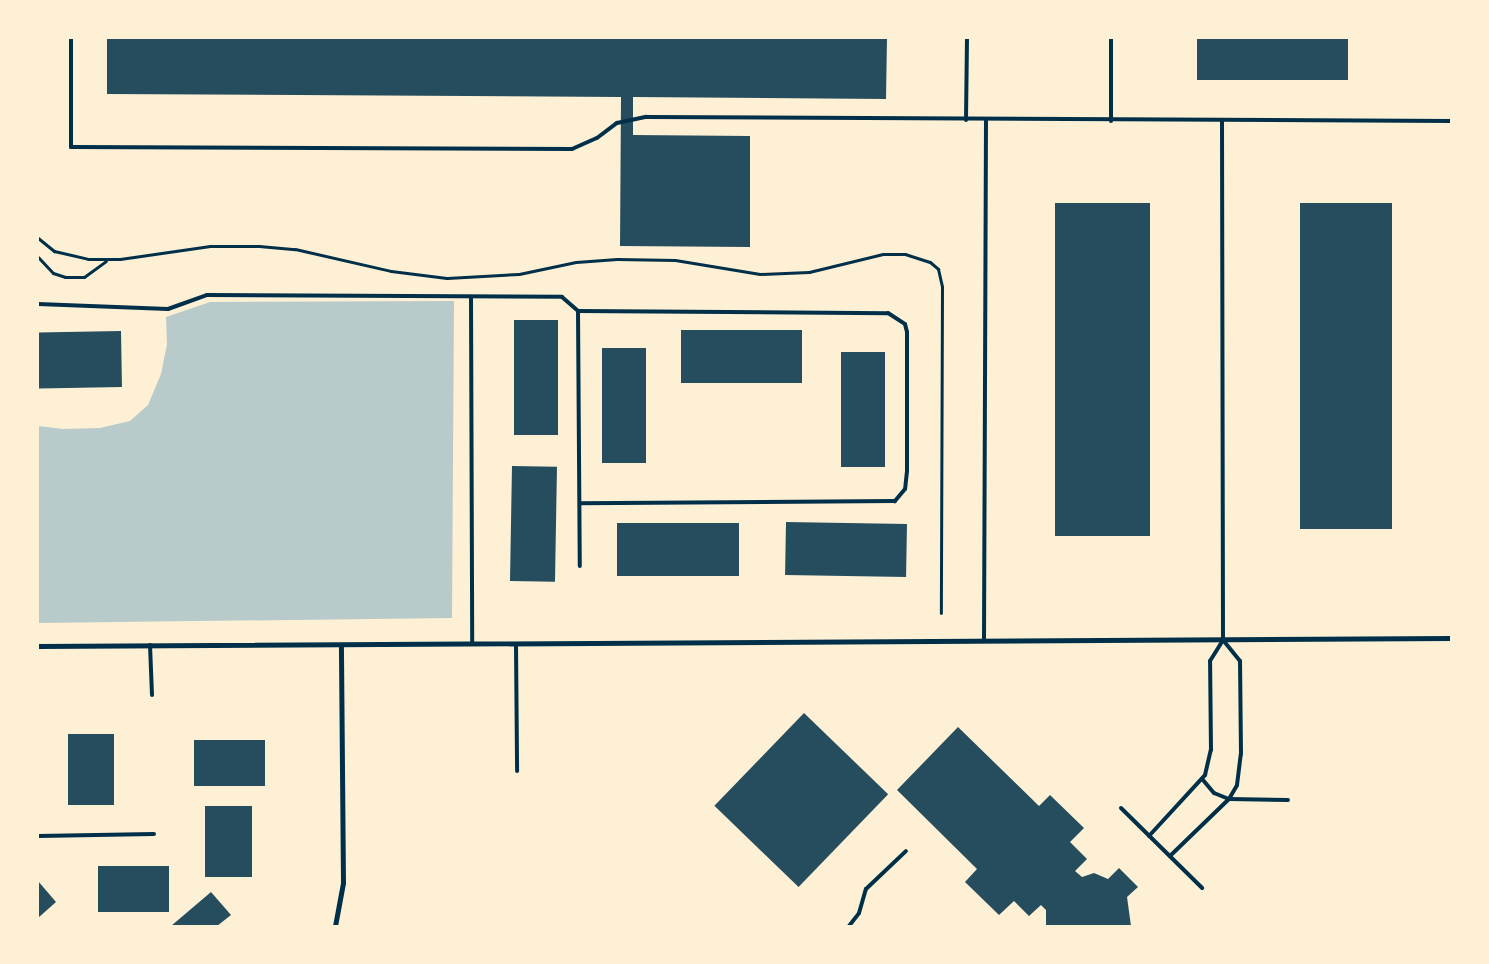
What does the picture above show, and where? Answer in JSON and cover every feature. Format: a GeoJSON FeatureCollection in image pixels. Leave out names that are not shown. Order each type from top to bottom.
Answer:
{"type":"FeatureCollection","features":[{"type":"Feature","properties":{"kind":"street"},"geometry":{"type":"LineString","coordinates":[[38,646],[341,646],[1452,638]]}},
{"type":"Feature","properties":{"kind":"street"},"geometry":{"type":"LineString","coordinates":[[335,926],[343,883],[341,646]]}},
{"type":"Feature","properties":{"kind":"lane"},"geometry":{"type":"LineString","coordinates":[[71,38],[71,147],[572,149],[597,138],[617,123],[646,118],[986,121],[1452,121]]}},
{"type":"Feature","properties":{"kind":"lane"},"geometry":{"type":"LineString","coordinates":[[966,120],[967,38]]}},
{"type":"Feature","properties":{"kind":"lane"},"geometry":{"type":"LineString","coordinates":[[1110,121],[1111,38]]}},
{"type":"Feature","properties":{"kind":"lane"},"geometry":{"type":"LineString","coordinates":[[984,641],[986,121]]}},
{"type":"Feature","properties":{"kind":"lane"},"geometry":{"type":"LineString","coordinates":[[1149,836],[1203,780],[1211,750],[1210,661],[1223,640],[1222,121]]}},
{"type":"Feature","properties":{"kind":"lane"},"geometry":{"type":"LineString","coordinates":[[38,304],[168,309],[207,295],[562,297],[578,311],[888,313],[906,324],[907,471],[905,489],[895,502],[580,503]]}},
{"type":"Feature","properties":{"kind":"lane"},"geometry":{"type":"LineString","coordinates":[[471,297],[472,644]]}},
{"type":"Feature","properties":{"kind":"lane"},"geometry":{"type":"LineString","coordinates":[[578,311],[580,566]]}},
{"type":"Feature","properties":{"kind":"lane"},"geometry":{"type":"LineString","coordinates":[[1170,856],[1229,799],[1237,785],[1241,754],[1240,661],[1223,640]]}},
{"type":"Feature","properties":{"kind":"lane"},"geometry":{"type":"LineString","coordinates":[[150,645],[152,695]]}},
{"type":"Feature","properties":{"kind":"lane"},"geometry":{"type":"LineString","coordinates":[[516,645],[517,771]]}},
{"type":"Feature","properties":{"kind":"lane"},"geometry":{"type":"LineString","coordinates":[[1203,780],[1214,793],[1229,799],[1288,800]]}},
{"type":"Feature","properties":{"kind":"lane"},"geometry":{"type":"LineString","coordinates":[[1121,808],[1202,888]]}},
{"type":"Feature","properties":{"kind":"lane"},"geometry":{"type":"LineString","coordinates":[[38,836],[154,834]]}},
{"type":"Feature","properties":{"kind":"lane"},"geometry":{"type":"LineString","coordinates":[[849,926],[859,913],[866,889],[906,850]]}},
{"type":"Feature","properties":{"kind":"path"},"geometry":{"type":"LineString","coordinates":[[38,257],[53,273],[65,277],[84,277],[106,260]]}},
{"type":"Feature","properties":{"kind":"shaded area"},"geometry":{"type":"Polygon","coordinates":[[[454,301],[452,618],[38,623],[38,426],[63,429],[100,428],[130,421],[148,405],[161,374],[167,344],[166,317],[210,302],[454,301]]]}},
{"type":"Feature","properties":{"kind":"building"},"geometry":{"type":"Polygon","coordinates":[[[107,38],[887,38],[886,99],[633,97],[633,135],[750,136],[750,247],[620,246],[621,97],[107,94],[107,38]]]}},
{"type":"Feature","properties":{"kind":"building"},"geometry":{"type":"Polygon","coordinates":[[[1197,38],[1348,38],[1348,80],[1197,80],[1197,38]]]}},
{"type":"Feature","properties":{"kind":"building"},"geometry":{"type":"Polygon","coordinates":[[[1055,203],[1150,203],[1150,536],[1055,536],[1055,203]]]}},
{"type":"Feature","properties":{"kind":"building"},"geometry":{"type":"Polygon","coordinates":[[[1300,203],[1392,203],[1392,529],[1300,529],[1300,203]]]}},
{"type":"Feature","properties":{"kind":"building"},"geometry":{"type":"Polygon","coordinates":[[[514,320],[558,320],[558,435],[514,435],[514,320]]]}},
{"type":"Feature","properties":{"kind":"building"},"geometry":{"type":"Polygon","coordinates":[[[681,330],[802,330],[802,383],[681,383],[681,330]]]}},
{"type":"Feature","properties":{"kind":"building"},"geometry":{"type":"Polygon","coordinates":[[[121,331],[122,387],[39,388],[38,332],[121,331]]]}},
{"type":"Feature","properties":{"kind":"building"},"geometry":{"type":"Polygon","coordinates":[[[602,348],[646,348],[646,463],[602,463],[602,348]]]}},
{"type":"Feature","properties":{"kind":"building"},"geometry":{"type":"Polygon","coordinates":[[[841,352],[885,352],[885,467],[841,467],[841,352]]]}},
{"type":"Feature","properties":{"kind":"building"},"geometry":{"type":"Polygon","coordinates":[[[512,466],[557,467],[555,582],[510,581],[512,466]]]}},
{"type":"Feature","properties":{"kind":"building"},"geometry":{"type":"Polygon","coordinates":[[[786,522],[907,524],[906,577],[785,575],[786,522]]]}},
{"type":"Feature","properties":{"kind":"building"},"geometry":{"type":"Polygon","coordinates":[[[617,523],[739,523],[739,576],[617,576],[617,523]]]}},
{"type":"Feature","properties":{"kind":"building"},"geometry":{"type":"Polygon","coordinates":[[[804,713],[888,794],[799,887],[714,806],[804,713]]]}},
{"type":"Feature","properties":{"kind":"building"},"geometry":{"type":"Polygon","coordinates":[[[958,727],[1039,806],[1050,795],[1084,828],[1070,842],[1087,859],[1075,871],[1082,877],[1094,873],[1108,879],[1119,868],[1138,887],[1127,897],[1131,926],[1046,926],[1046,910],[1041,905],[1029,916],[1014,901],[999,915],[965,882],[977,869],[897,790],[958,727]]]}},
{"type":"Feature","properties":{"kind":"building"},"geometry":{"type":"Polygon","coordinates":[[[68,734],[114,734],[114,805],[68,805],[68,734]]]}},
{"type":"Feature","properties":{"kind":"building"},"geometry":{"type":"Polygon","coordinates":[[[194,740],[265,740],[265,786],[194,786],[194,740]]]}},
{"type":"Feature","properties":{"kind":"building"},"geometry":{"type":"Polygon","coordinates":[[[205,806],[252,806],[252,877],[205,877],[205,806]]]}},
{"type":"Feature","properties":{"kind":"building"},"geometry":{"type":"Polygon","coordinates":[[[98,866],[169,866],[169,912],[98,912],[98,866]]]}},
{"type":"Feature","properties":{"kind":"building"},"geometry":{"type":"Polygon","coordinates":[[[38,881],[56,902],[38,918],[38,881]]]}},
{"type":"Feature","properties":{"kind":"building"},"geometry":{"type":"Polygon","coordinates":[[[211,892],[231,915],[217,926],[171,926],[211,892]]]}}]}
